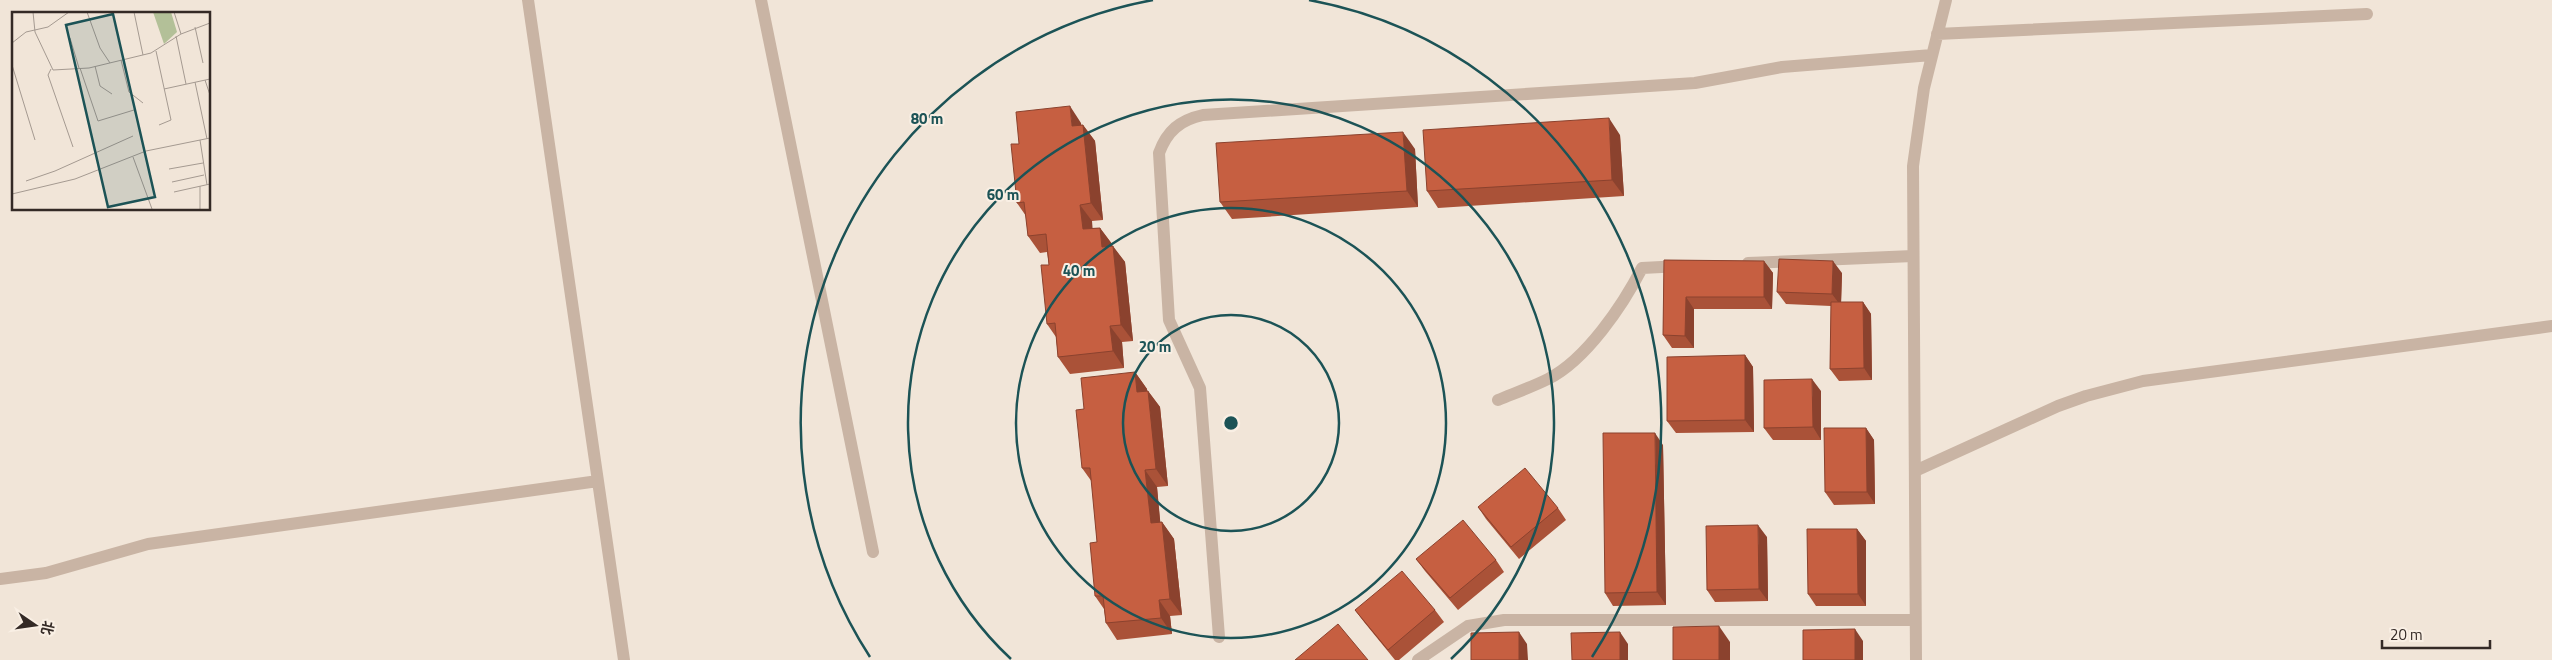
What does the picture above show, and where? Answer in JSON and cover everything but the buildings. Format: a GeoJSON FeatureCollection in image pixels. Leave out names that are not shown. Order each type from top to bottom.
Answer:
{"type":"FeatureCollection","features":[{"type":"Feature","properties":{"kind":"street"},"geometry":{"type":"LineString","coordinates":[[528,0],[624,660]]}},
{"type":"Feature","properties":{"kind":"street"},"geometry":{"type":"LineString","coordinates":[[761,0],[873,552]]}},
{"type":"Feature","properties":{"kind":"street"},"geometry":{"type":"LineString","coordinates":[[1916,660],[1913,166],[1924,88],[1946,0]]}},
{"type":"Feature","properties":{"kind":"street"},"geometry":{"type":"LineString","coordinates":[[1938,34],[2367,14]]}},
{"type":"Feature","properties":{"kind":"street"},"geometry":{"type":"LineString","coordinates":[[1219,637],[1200,388],[1168,320],[1159,153],[1170,131],[1180,123],[1203,115],[1695,84],[1782,67],[1932,55]]}},
{"type":"Feature","properties":{"kind":"street"},"geometry":{"type":"LineString","coordinates":[[1739,264],[1913,256]]}},
{"type":"Feature","properties":{"kind":"street"},"geometry":{"type":"LineString","coordinates":[[1498,400],[1550,379],[1576,358],[1599,334],[1619,307],[1642,268],[1690,266]]}},
{"type":"Feature","properties":{"kind":"street"},"geometry":{"type":"LineString","coordinates":[[1915,471],[2058,406],[2086,396],[2143,381],[2552,326]]}},
{"type":"Feature","properties":{"kind":"street"},"geometry":{"type":"LineString","coordinates":[[0,578],[46,573],[148,544],[598,481]]}},
{"type":"Feature","properties":{"kind":"street"},"geometry":{"type":"LineString","coordinates":[[1418,660],[1468,626],[1504,620],[1915,620]]}}]}
